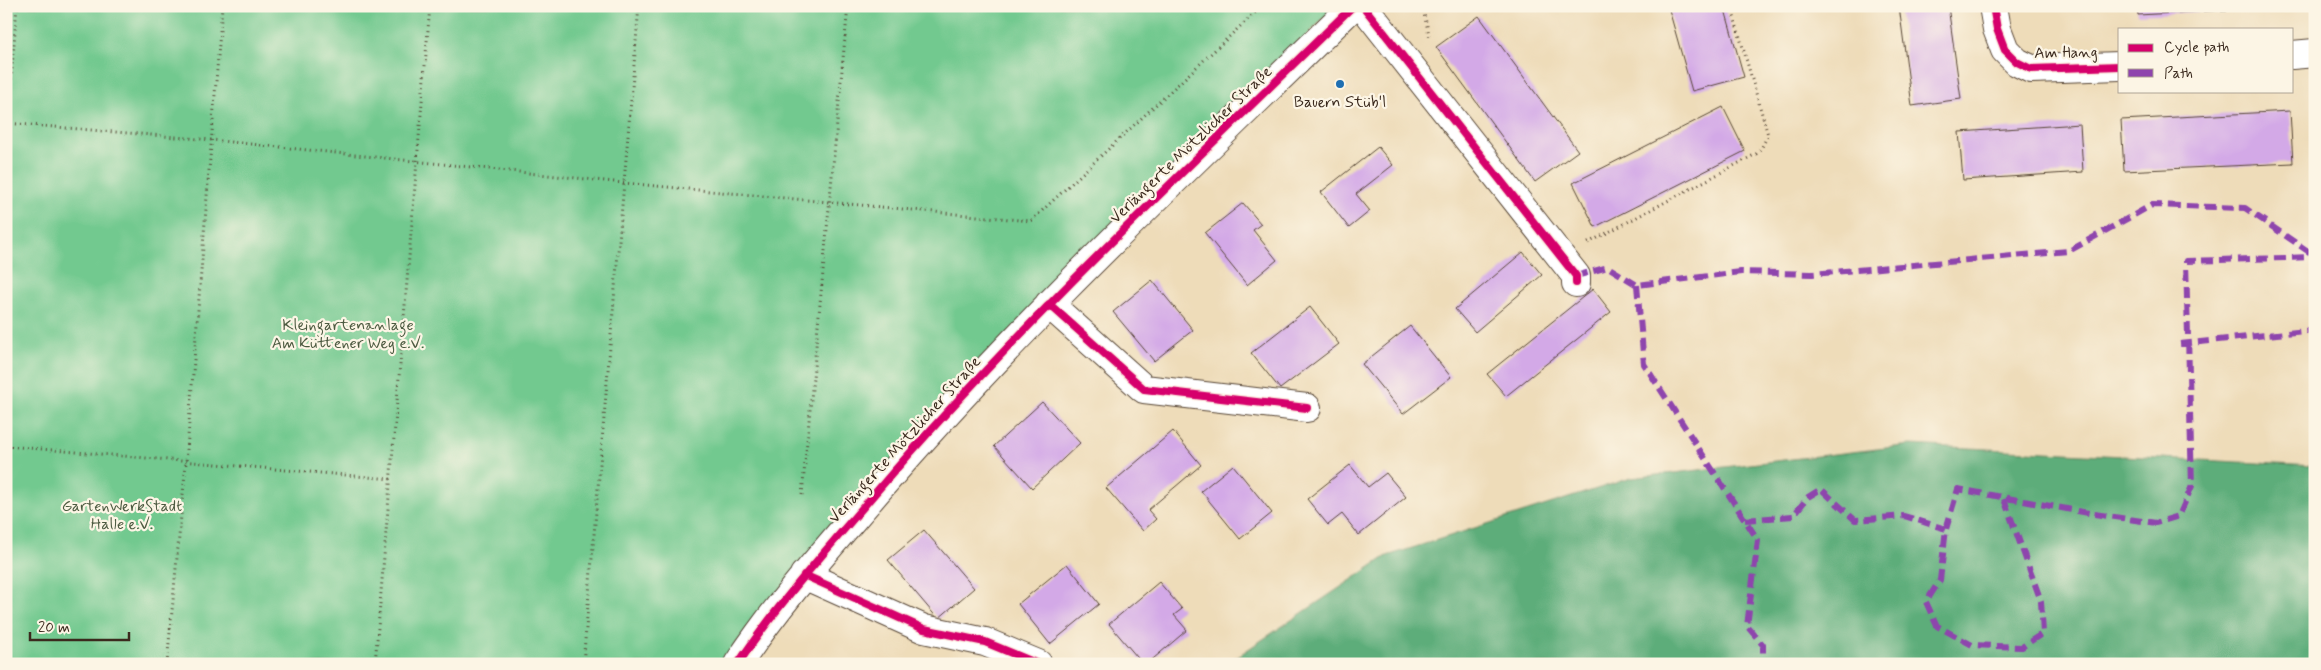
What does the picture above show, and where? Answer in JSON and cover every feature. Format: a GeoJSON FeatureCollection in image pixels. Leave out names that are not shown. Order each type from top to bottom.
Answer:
{"type":"FeatureCollection","features":[{"type":"Feature","properties":{"kind":"street","name":"Verlängerte Mötzlicher Straße"},"geometry":{"type":"LineString","coordinates":[[738,664],[804,575],[924,436],[1049,304],[1353,6]]}},
{"type":"Feature","properties":{"kind":"street"},"geometry":{"type":"LineString","coordinates":[[1363,6],[1576,276],[1576,283]]}},
{"type":"Feature","properties":{"kind":"street","name":"Am Hang"},"geometry":{"type":"LineString","coordinates":[[1993,6],[1997,29],[2005,50],[2017,62],[2031,69],[2118,66]]}},
{"type":"Feature","properties":{"kind":"street"},"geometry":{"type":"LineString","coordinates":[[2294,55],[2315,53]]}},
{"type":"Feature","properties":{"kind":"street"},"geometry":{"type":"LineString","coordinates":[[1049,304],[1144,389],[1307,408]]}},
{"type":"Feature","properties":{"kind":"street"},"geometry":{"type":"LineString","coordinates":[[804,575],[924,629],[985,642],[1038,664]]}},
{"type":"Feature","properties":{"kind":"path"},"geometry":{"type":"LineString","coordinates":[[6,144],[17,6]]}},
{"type":"Feature","properties":{"kind":"path"},"geometry":{"type":"LineString","coordinates":[[167,664],[186,462],[222,6]]}},
{"type":"Feature","properties":{"kind":"path"},"geometry":{"type":"LineString","coordinates":[[375,664],[430,6]]}},
{"type":"Feature","properties":{"kind":"path"},"geometry":{"type":"LineString","coordinates":[[583,664],[639,6]]}},
{"type":"Feature","properties":{"kind":"path"},"geometry":{"type":"LineString","coordinates":[[802,495],[828,202],[848,6]]}},
{"type":"Feature","properties":{"kind":"path"},"geometry":{"type":"LineString","coordinates":[[1422,6],[1430,40]]}},
{"type":"Feature","properties":{"kind":"path"},"geometry":{"type":"LineString","coordinates":[[1584,246],[1756,154],[1762,148],[1768,135],[1731,6]]}},
{"type":"Feature","properties":{"kind":"path"},"geometry":{"type":"LineString","coordinates":[[7,123],[212,140],[624,183],[1031,221],[1260,8]]}},
{"type":"Feature","properties":{"kind":"path"},"geometry":{"type":"LineString","coordinates":[[6,446],[391,479]]}},
{"type":"Feature","properties":{"kind":"green space","name":"Kleingartenanlage Am Küttener Weg e.V."},"geometry":{"type":"Polygon","coordinates":[[[6,6],[1335,6],[738,641],[723,664],[6,664],[6,6]]]}},
{"type":"Feature","properties":{"kind":"green space"},"geometry":{"type":"Polygon","coordinates":[[[1911,445],[2315,466],[2315,664],[1226,664],[1387,556],[1631,478],[1911,445]]]}},
{"type":"Feature","properties":{"kind":"building"},"geometry":{"type":"Polygon","coordinates":[[[1668,6],[1724,6],[1744,77],[1692,91],[1668,6]]]}},
{"type":"Feature","properties":{"kind":"building"},"geometry":{"type":"Polygon","coordinates":[[[1899,6],[1948,6],[1961,99],[1912,106],[1899,6]]]}},
{"type":"Feature","properties":{"kind":"building"},"geometry":{"type":"Polygon","coordinates":[[[2137,6],[2266,6],[2266,8],[2138,15],[2137,6]]]}},
{"type":"Feature","properties":{"kind":"building"},"geometry":{"type":"Polygon","coordinates":[[[1479,16],[1578,151],[1535,182],[1436,47],[1479,16]]]}},
{"type":"Feature","properties":{"kind":"building"},"geometry":{"type":"Polygon","coordinates":[[[1723,107],[1745,151],[1595,227],[1573,183],[1723,107]]]}},
{"type":"Feature","properties":{"kind":"building"},"geometry":{"type":"Polygon","coordinates":[[[2290,111],[2293,163],[2124,171],[2121,120],[2290,111]]]}},
{"type":"Feature","properties":{"kind":"building"},"geometry":{"type":"Polygon","coordinates":[[[2080,124],[2083,172],[1963,180],[1959,132],[2080,124]]]}},
{"type":"Feature","properties":{"kind":"building"},"geometry":{"type":"Polygon","coordinates":[[[1378,147],[1393,165],[1356,194],[1370,211],[1349,228],[1321,192],[1378,147]]]}},
{"type":"Feature","properties":{"kind":"building"},"geometry":{"type":"Polygon","coordinates":[[[1243,203],[1261,224],[1253,230],[1277,260],[1247,285],[1205,233],[1243,203]]]}},
{"type":"Feature","properties":{"kind":"building"},"geometry":{"type":"Polygon","coordinates":[[[1523,252],[1542,275],[1475,332],[1455,309],[1523,252]]]}},
{"type":"Feature","properties":{"kind":"building"},"geometry":{"type":"Polygon","coordinates":[[[1152,280],[1193,330],[1154,361],[1113,312],[1152,280]]]}},
{"type":"Feature","properties":{"kind":"building"},"geometry":{"type":"Polygon","coordinates":[[[1593,289],[1611,312],[1506,396],[1487,374],[1593,289]]]}},
{"type":"Feature","properties":{"kind":"building"},"geometry":{"type":"Polygon","coordinates":[[[1310,307],[1339,344],[1280,389],[1251,353],[1310,307]]]}},
{"type":"Feature","properties":{"kind":"building"},"geometry":{"type":"Polygon","coordinates":[[[1410,326],[1451,377],[1403,414],[1362,364],[1410,326]]]}},
{"type":"Feature","properties":{"kind":"building"},"geometry":{"type":"Polygon","coordinates":[[[1042,402],[1080,443],[1032,488],[994,446],[1042,402]]]}},
{"type":"Feature","properties":{"kind":"building"},"geometry":{"type":"Polygon","coordinates":[[[1173,431],[1201,465],[1148,510],[1156,519],[1143,531],[1106,488],[1173,431]]]}},
{"type":"Feature","properties":{"kind":"building"},"geometry":{"type":"Polygon","coordinates":[[[1233,465],[1272,513],[1240,539],[1201,491],[1233,465]]]}},
{"type":"Feature","properties":{"kind":"building"},"geometry":{"type":"Polygon","coordinates":[[[1350,465],[1368,487],[1386,473],[1406,497],[1359,535],[1342,514],[1328,525],[1307,499],[1350,465]]]}},
{"type":"Feature","properties":{"kind":"building"},"geometry":{"type":"Polygon","coordinates":[[[924,530],[974,588],[938,619],[888,560],[924,530]]]}},
{"type":"Feature","properties":{"kind":"building"},"geometry":{"type":"Polygon","coordinates":[[[1067,564],[1099,604],[1050,644],[1018,604],[1067,564]]]}},
{"type":"Feature","properties":{"kind":"building"},"geometry":{"type":"Polygon","coordinates":[[[1159,582],[1182,609],[1174,615],[1187,630],[1147,664],[1143,664],[1109,624],[1159,582]]]}},
{"type":"Feature","properties":{"kind":"marked path"},"geometry":{"type":"LineString","coordinates":[[1576,276],[1608,267],[1637,285],[1741,272],[1812,274],[2069,251],[2152,205],[2245,208],[2315,256]]}},
{"type":"Feature","properties":{"kind":"marked path"},"geometry":{"type":"LineString","coordinates":[[2004,499],[2041,601],[2043,633],[2022,647],[1972,645],[1937,626],[1926,602],[1940,580],[1946,529],[1958,489],[2094,514],[2156,523],[2179,516],[2192,486],[2186,261],[2315,257]]}},
{"type":"Feature","properties":{"kind":"marked path"},"geometry":{"type":"LineString","coordinates":[[1637,285],[1644,364],[1758,540],[1747,626],[1763,645],[1763,664]]}},
{"type":"Feature","properties":{"kind":"marked path"},"geometry":{"type":"LineString","coordinates":[[2180,344],[2315,330]]}},
{"type":"Feature","properties":{"kind":"marked path"},"geometry":{"type":"LineString","coordinates":[[1745,520],[1793,516],[1808,497],[1821,489],[1855,520],[1904,516],[1946,529]]}},
{"type":"Feature","properties":{"kind":"cycle path"},"geometry":{"type":"LineString","coordinates":[[738,664],[787,597],[933,427],[1050,304],[1353,6]]}},
{"type":"Feature","properties":{"kind":"cycle path"},"geometry":{"type":"LineString","coordinates":[[1363,6],[1576,276],[1576,283]]}},
{"type":"Feature","properties":{"kind":"cycle path"},"geometry":{"type":"LineString","coordinates":[[1993,6],[1997,29],[2005,50],[2017,62],[2031,69],[2118,66]]}},
{"type":"Feature","properties":{"kind":"cycle path"},"geometry":{"type":"LineString","coordinates":[[1049,304],[1144,389],[1307,408]]}},
{"type":"Feature","properties":{"kind":"cycle path"},"geometry":{"type":"LineString","coordinates":[[804,575],[924,629],[985,642],[1038,664]]}},
{"type":"Feature","properties":{"kind":"place","name":"Bauern Stüb'l"},"geometry":{"type":"Point","coordinates":[1340,84]}},
{"type":"Feature","properties":{"kind":"park label","name":"GartenWerkStadt Halle e.V."},"geometry":{"type":"Point","coordinates":[122,515]}}]}
